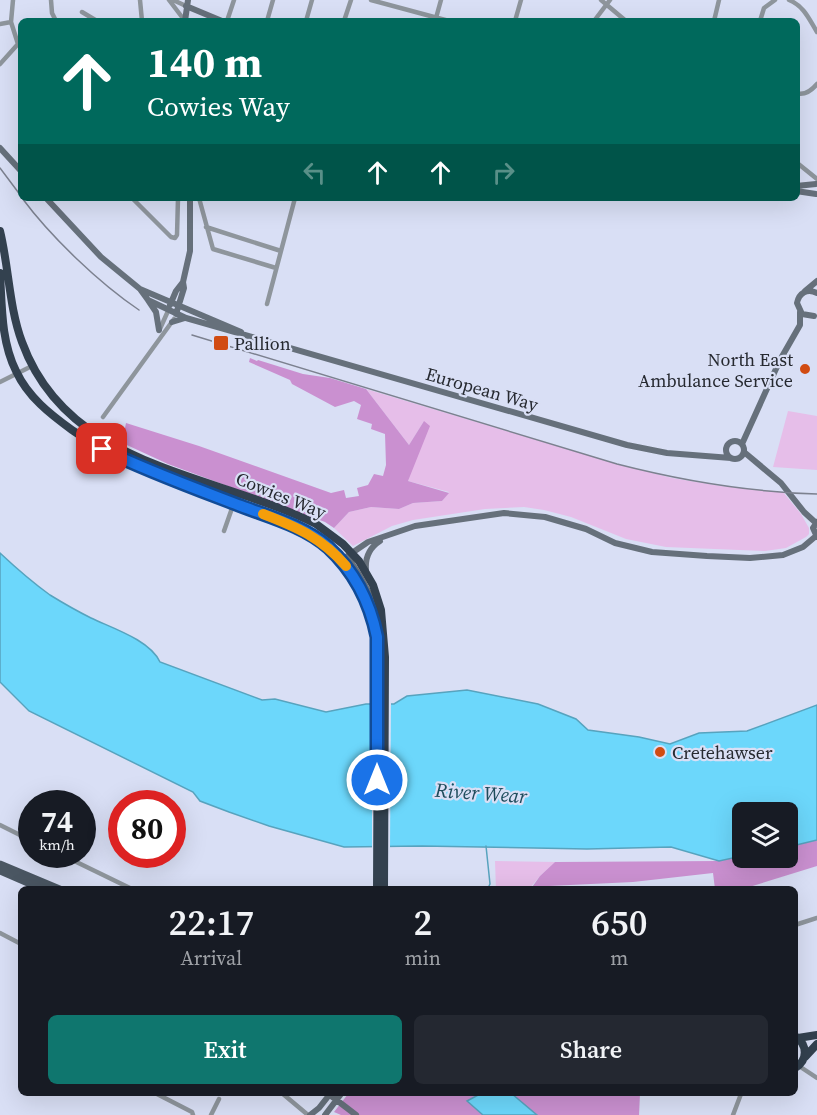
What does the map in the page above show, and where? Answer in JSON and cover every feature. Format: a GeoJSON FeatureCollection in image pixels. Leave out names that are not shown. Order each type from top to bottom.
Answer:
{"type":"FeatureCollection","features":[{"type":"Feature","properties":{"kind":"highway","name":"Cowies Way"},"geometry":{"type":"LineString","coordinates":[[0,231],[17,329],[32,366],[58,404],[98,437],[127,452],[236,498],[326,545],[350,572],[365,598],[375,628],[382,670]]}},
{"type":"Feature","properties":{"kind":"highway"},"geometry":{"type":"LineString","coordinates":[[0,273],[6,338],[17,374]]}},
{"type":"Feature","properties":{"kind":"highway","name":"Cowies Way"},"geometry":{"type":"LineString","coordinates":[[17,374],[42,407],[88,441],[151,471],[316,524],[335,537],[352,552],[375,591],[381,610],[382,670]]}},
{"type":"Feature","properties":{"kind":"highway"},"geometry":{"type":"LineString","coordinates":[[377,886],[382,670]]}},
{"type":"Feature","properties":{"kind":"highway"},"geometry":{"type":"LineString","coordinates":[[382,670],[384,886]]}},
{"type":"Feature","properties":{"kind":"highway"},"geometry":{"type":"LineString","coordinates":[[798,1037],[817,1035]]}},
{"type":"Feature","properties":{"kind":"highway"},"geometry":{"type":"LineString","coordinates":[[798,1039],[804,1045],[799,1064]]}},
{"type":"Feature","properties":{"kind":"highway"},"geometry":{"type":"LineString","coordinates":[[799,1064],[817,1044]]}},
{"type":"Feature","properties":{"kind":"main road"},"geometry":{"type":"LineString","coordinates":[[0,864],[52,886]]}},
{"type":"Feature","properties":{"kind":"main road"},"geometry":{"type":"LineString","coordinates":[[0,872],[34,886]]}},
{"type":"Feature","properties":{"kind":"street"},"geometry":{"type":"LineString","coordinates":[[13,0],[11,22],[18,41]]}},
{"type":"Feature","properties":{"kind":"street"},"geometry":{"type":"LineString","coordinates":[[51,0],[54,18]]}},
{"type":"Feature","properties":{"kind":"street"},"geometry":{"type":"LineString","coordinates":[[140,0],[141,18]]}},
{"type":"Feature","properties":{"kind":"street"},"geometry":{"type":"LineString","coordinates":[[172,0],[181,0]]}},
{"type":"Feature","properties":{"kind":"street"},"geometry":{"type":"LineString","coordinates":[[172,0],[188,2],[202,13]]}},
{"type":"Feature","properties":{"kind":"street"},"geometry":{"type":"LineString","coordinates":[[172,0],[183,18]]}},
{"type":"Feature","properties":{"kind":"street"},"geometry":{"type":"LineString","coordinates":[[228,18],[234,0]]}},
{"type":"Feature","properties":{"kind":"street"},"geometry":{"type":"LineString","coordinates":[[268,18],[273,0]]}},
{"type":"Feature","properties":{"kind":"street"},"geometry":{"type":"LineString","coordinates":[[307,18],[312,0]]}},
{"type":"Feature","properties":{"kind":"street"},"geometry":{"type":"LineString","coordinates":[[345,18],[351,0]]}},
{"type":"Feature","properties":{"kind":"street"},"geometry":{"type":"LineString","coordinates":[[371,0],[436,18],[441,0]]}},
{"type":"Feature","properties":{"kind":"street"},"geometry":{"type":"LineString","coordinates":[[399,7],[400,0]]}},
{"type":"Feature","properties":{"kind":"street"},"geometry":{"type":"LineString","coordinates":[[516,18],[521,0]]}},
{"type":"Feature","properties":{"kind":"street"},"geometry":{"type":"LineString","coordinates":[[601,0],[609,3],[623,18]]}},
{"type":"Feature","properties":{"kind":"street"},"geometry":{"type":"LineString","coordinates":[[715,18],[719,0]]}},
{"type":"Feature","properties":{"kind":"street"},"geometry":{"type":"LineString","coordinates":[[761,18],[764,8],[775,0]]}},
{"type":"Feature","properties":{"kind":"street"},"geometry":{"type":"LineString","coordinates":[[789,0],[797,3],[806,12],[817,32]]}},
{"type":"Feature","properties":{"kind":"street"},"geometry":{"type":"LineString","coordinates":[[185,18],[188,2]]}},
{"type":"Feature","properties":{"kind":"street"},"geometry":{"type":"LineString","coordinates":[[596,18],[609,3]]}},
{"type":"Feature","properties":{"kind":"street"},"geometry":{"type":"LineString","coordinates":[[187,18],[192,12],[214,18]]}},
{"type":"Feature","properties":{"kind":"street"},"geometry":{"type":"LineString","coordinates":[[810,20],[817,16]]}},
{"type":"Feature","properties":{"kind":"street"},"geometry":{"type":"LineString","coordinates":[[0,24],[11,22]]}},
{"type":"Feature","properties":{"kind":"street"},"geometry":{"type":"LineString","coordinates":[[0,64],[18,45]]}},
{"type":"Feature","properties":{"kind":"street"},"geometry":{"type":"LineString","coordinates":[[800,94],[811,91],[817,84]]}},
{"type":"Feature","properties":{"kind":"street"},"geometry":{"type":"LineString","coordinates":[[0,148],[18,168]]}},
{"type":"Feature","properties":{"kind":"street"},"geometry":{"type":"LineString","coordinates":[[800,166],[817,182]]}},
{"type":"Feature","properties":{"kind":"street"},"geometry":{"type":"LineString","coordinates":[[800,188],[817,182]]}},
{"type":"Feature","properties":{"kind":"street"},"geometry":{"type":"LineString","coordinates":[[817,182],[814,189],[817,195]]}},
{"type":"Feature","properties":{"kind":"street"},"geometry":{"type":"LineString","coordinates":[[800,190],[817,195]]}},
{"type":"Feature","properties":{"kind":"street"},"geometry":{"type":"LineString","coordinates":[[49,201],[101,257],[140,289],[170,307]]}},
{"type":"Feature","properties":{"kind":"street"},"geometry":{"type":"LineString","coordinates":[[137,201],[174,238],[177,236],[178,201]]}},
{"type":"Feature","properties":{"kind":"street"},"geometry":{"type":"LineString","coordinates":[[159,333],[166,332],[172,322],[184,288],[183,282],[190,251],[190,201]]}},
{"type":"Feature","properties":{"kind":"street"},"geometry":{"type":"LineString","coordinates":[[200,201],[213,249],[276,268]]}},
{"type":"Feature","properties":{"kind":"street"},"geometry":{"type":"LineString","coordinates":[[267,304],[294,201]]}},
{"type":"Feature","properties":{"kind":"street"},"geometry":{"type":"LineString","coordinates":[[206,227],[281,251]]}},
{"type":"Feature","properties":{"kind":"street"},"geometry":{"type":"LineString","coordinates":[[800,325],[797,303],[801,295],[817,281]]}},
{"type":"Feature","properties":{"kind":"street"},"geometry":{"type":"LineString","coordinates":[[103,417],[159,333],[176,291],[183,282]]}},
{"type":"Feature","properties":{"kind":"street"},"geometry":{"type":"LineString","coordinates":[[140,289],[156,312],[159,333]]}},
{"type":"Feature","properties":{"kind":"street"},"geometry":{"type":"LineString","coordinates":[[805,292],[817,293]]}},
{"type":"Feature","properties":{"kind":"street"},"geometry":{"type":"LineString","coordinates":[[148,300],[177,310]]}},
{"type":"Feature","properties":{"kind":"street","name":"European Way"},"geometry":{"type":"LineString","coordinates":[[177,310],[186,318],[627,445],[667,453],[735,460],[741,449]]}},
{"type":"Feature","properties":{"kind":"street","name":"European Way"},"geometry":{"type":"LineString","coordinates":[[177,310],[230,327],[245,335]]}},
{"type":"Feature","properties":{"kind":"street"},"geometry":{"type":"LineString","coordinates":[[800,312],[808,317],[815,316]]}},
{"type":"Feature","properties":{"kind":"street"},"geometry":{"type":"LineString","coordinates":[[741,449],[746,432],[789,343],[800,325],[815,316]]}},
{"type":"Feature","properties":{"kind":"street"},"geometry":{"type":"LineString","coordinates":[[172,322],[186,318]]}},
{"type":"Feature","properties":{"kind":"street"},"geometry":{"type":"LineString","coordinates":[[0,382],[32,366]]}},
{"type":"Feature","properties":{"kind":"street"},"geometry":{"type":"LineString","coordinates":[[339,558],[346,557],[368,542],[399,531],[439,521],[504,513],[545,517],[586,529],[615,543],[652,552],[750,558],[783,555],[803,547],[817,537],[813,528],[817,522],[804,512],[781,483],[732,442],[714,457]]}},
{"type":"Feature","properties":{"kind":"street"},"geometry":{"type":"LineString","coordinates":[[726,447],[730,459]]}},
{"type":"Feature","properties":{"kind":"street"},"geometry":{"type":"LineString","coordinates":[[224,531],[236,498]]}},
{"type":"Feature","properties":{"kind":"street"},"geometry":{"type":"LineString","coordinates":[[367,574],[366,565],[372,547],[399,531]]}},
{"type":"Feature","properties":{"kind":"street"},"geometry":{"type":"LineString","coordinates":[[352,552],[350,560],[373,602],[375,628]]}},
{"type":"Feature","properties":{"kind":"street"},"geometry":{"type":"LineString","coordinates":[[0,825],[18,834]]}},
{"type":"Feature","properties":{"kind":"street"},"geometry":{"type":"LineString","coordinates":[[89,868],[126,886]]}},
{"type":"Feature","properties":{"kind":"street"},"geometry":{"type":"LineString","coordinates":[[798,924],[817,918]]}},
{"type":"Feature","properties":{"kind":"street"},"geometry":{"type":"LineString","coordinates":[[0,933],[18,943]]}},
{"type":"Feature","properties":{"kind":"street"},"geometry":{"type":"LineString","coordinates":[[799,1064],[817,1078]]}},
{"type":"Feature","properties":{"kind":"street"},"geometry":{"type":"LineString","coordinates":[[162,1096],[192,1112],[193,1115]]}},
{"type":"Feature","properties":{"kind":"street"},"geometry":{"type":"LineString","coordinates":[[285,1096],[309,1115],[319,1108],[328,1096]]}},
{"type":"Feature","properties":{"kind":"street"},"geometry":{"type":"LineString","coordinates":[[332,1096],[356,1115]]}},
{"type":"Feature","properties":{"kind":"street"},"geometry":{"type":"LineString","coordinates":[[325,1115],[340,1096]]}},
{"type":"Feature","properties":{"kind":"street"},"geometry":{"type":"LineString","coordinates":[[733,1115],[740,1096]]}},
{"type":"Feature","properties":{"kind":"street"},"geometry":{"type":"LineString","coordinates":[[211,1115],[219,1099]]}},
{"type":"Feature","properties":{"kind":"shaded area"},"geometry":{"type":"Polygon","coordinates":[[[250,358],[366,389],[409,445],[424,421],[430,426],[408,481],[449,493],[442,501],[413,503],[399,509],[371,507],[349,512],[334,528],[325,522],[168,464],[116,440],[108,430],[124,433],[126,423],[199,446],[331,493],[344,490],[346,498],[359,496],[357,488],[368,485],[374,474],[383,476],[386,465],[385,434],[371,429],[372,424],[357,419],[361,405],[354,401],[335,407],[292,384],[290,380],[249,362],[250,358]]]}},
{"type":"Feature","properties":{"kind":"shaded area"},"geometry":{"type":"Polygon","coordinates":[[[366,389],[617,464],[672,478],[721,486],[783,492],[801,514],[809,528],[809,534],[786,548],[765,551],[666,547],[626,539],[571,517],[524,507],[485,509],[413,520],[392,526],[353,546],[334,528],[349,512],[371,507],[399,509],[413,503],[442,501],[449,492],[408,481],[424,421],[409,445],[366,389]]]}},
{"type":"Feature","properties":{"kind":"shaded area"},"geometry":{"type":"Polygon","coordinates":[[[788,411],[817,416],[817,470],[773,467],[788,411]]]}},
{"type":"Feature","properties":{"kind":"shaded area"},"geometry":{"type":"Polygon","coordinates":[[[817,840],[817,866],[752,886],[715,886],[713,873],[633,882],[533,886],[555,862],[719,861],[732,858],[732,868],[798,868],[798,845],[817,840]]]}},
{"type":"Feature","properties":{"kind":"shaded area"},"geometry":{"type":"Polygon","coordinates":[[[495,861],[555,862],[532,886],[496,886],[495,861]]]}},
{"type":"Feature","properties":{"kind":"shaded area"},"geometry":{"type":"Polygon","coordinates":[[[346,1096],[477,1096],[468,1101],[483,1115],[341,1115],[334,1112],[346,1096]]]}},
{"type":"Feature","properties":{"kind":"shaded area"},"geometry":{"type":"Polygon","coordinates":[[[514,1096],[640,1096],[639,1115],[537,1115],[514,1096]]]}},
{"type":"Feature","properties":{"kind":"water","name":"River Wear"},"geometry":{"type":"Polygon","coordinates":[[[0,553],[50,595],[139,641],[155,654],[160,662],[262,700],[275,699],[326,712],[366,704],[394,704],[407,696],[467,690],[538,704],[576,719],[588,730],[670,744],[699,733],[747,731],[817,705],[817,840],[798,845],[798,802],[732,802],[732,858],[719,861],[671,847],[587,849],[344,847],[269,826],[200,801],[193,792],[29,711],[0,682],[0,553]]]}},
{"type":"Feature","properties":{"kind":"water"},"geometry":{"type":"Polygon","coordinates":[[[476,1096],[514,1096],[537,1115],[483,1115],[467,1101],[476,1096]]]}},
{"type":"Feature","properties":{"kind":"pier"},"geometry":{"type":"Polygon","coordinates":[[[372,701],[391,701],[390,850],[372,850],[372,701]]]}},
{"type":"Feature","properties":{"kind":"waterway"},"geometry":{"type":"LineString","coordinates":[[486,846],[489,886]]}},
{"type":"Feature","properties":{"kind":"tram line"},"geometry":{"type":"LineString","coordinates":[[0,168],[18,192]]}},
{"type":"Feature","properties":{"kind":"tram line"},"geometry":{"type":"LineString","coordinates":[[24,201],[76,258],[108,287],[139,310]]}},
{"type":"Feature","properties":{"kind":"tram line"},"geometry":{"type":"LineString","coordinates":[[192,335],[617,464],[716,485],[817,494]]}},
{"type":"Feature","properties":{"kind":"slow traffic"},"geometry":{"type":"LineString","coordinates":[[263,514],[310,535],[326,545],[346,566]]}},
{"type":"Feature","properties":{"kind":"place","name":"Pallion"},"geometry":{"type":"Point","coordinates":[221,343]}},
{"type":"Feature","properties":{"kind":"place","name":"North East Ambulance Service"},"geometry":{"type":"Point","coordinates":[805,369]}},
{"type":"Feature","properties":{"kind":"place","name":"Cretehawser"},"geometry":{"type":"Point","coordinates":[660,752]}},
{"type":"Feature","properties":{"kind":"route"},"geometry":{"type":"LineString","coordinates":[[102,449],[151,471],[283,522],[326,545],[339,558],[365,598],[377,637],[377,780]]}}]}
